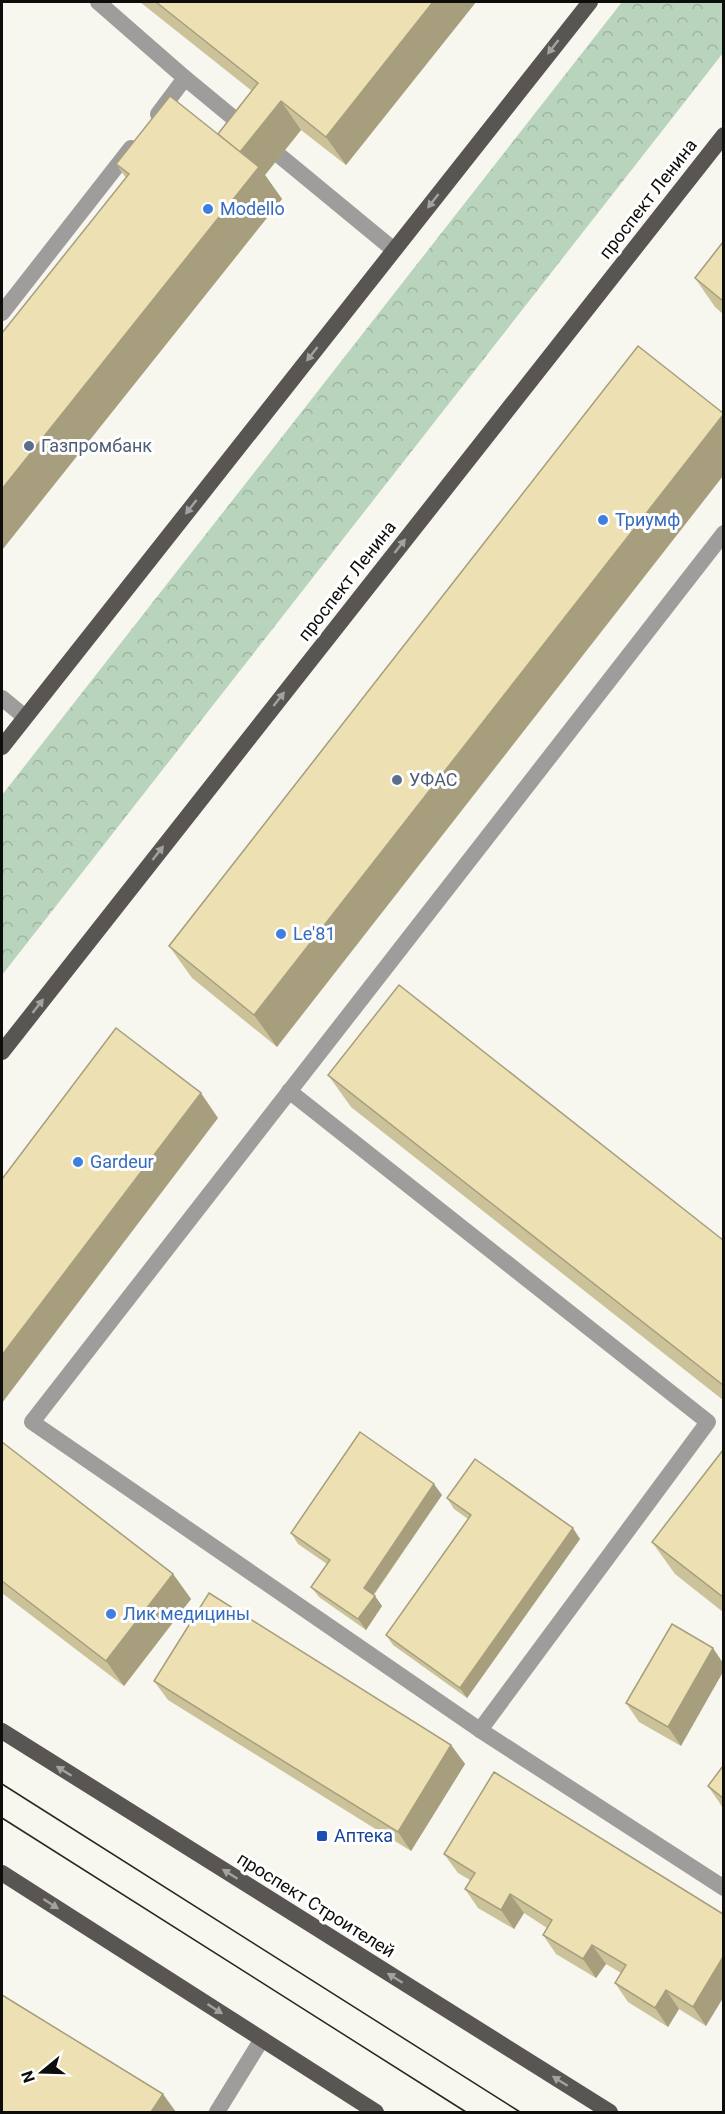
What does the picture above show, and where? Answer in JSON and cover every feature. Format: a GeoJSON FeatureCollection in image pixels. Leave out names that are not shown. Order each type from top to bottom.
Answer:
{"type":"FeatureCollection","features":[{"type":"Feature","properties":{"kind":"main road"},"geometry":{"type":"LineString","coordinates":[[2,747],[590,2]]}},
{"type":"Feature","properties":{"kind":"main road","name":"проспект Ленина"},"geometry":{"type":"LineString","coordinates":[[2,1052],[723,135]]}},
{"type":"Feature","properties":{"kind":"main road","name":"проспект Строителей"},"geometry":{"type":"LineString","coordinates":[[2,1731],[610,2112]]}},
{"type":"Feature","properties":{"kind":"main road"},"geometry":{"type":"LineString","coordinates":[[2,1873],[376,2112]]}},
{"type":"Feature","properties":{"kind":"lane"},"geometry":{"type":"LineString","coordinates":[[98,2],[258,138]]}},
{"type":"Feature","properties":{"kind":"lane"},"geometry":{"type":"LineString","coordinates":[[2,313],[185,78]]}},
{"type":"Feature","properties":{"kind":"lane"},"geometry":{"type":"LineString","coordinates":[[280,156],[394,250]]}},
{"type":"Feature","properties":{"kind":"lane"},"geometry":{"type":"LineString","coordinates":[[723,533],[717,554],[289,1091],[32,1422],[480,1730],[723,1888]]}},
{"type":"Feature","properties":{"kind":"lane"},"geometry":{"type":"LineString","coordinates":[[2,698],[25,717]]}},
{"type":"Feature","properties":{"kind":"lane"},"geometry":{"type":"LineString","coordinates":[[289,1091],[708,1422],[480,1730]]}},
{"type":"Feature","properties":{"kind":"lane"},"geometry":{"type":"LineString","coordinates":[[216,2112],[261,2039]]}},
{"type":"Feature","properties":{"kind":"green space"},"geometry":{"type":"Polygon","coordinates":[[[622,2],[723,2],[723,53],[2,975],[2,795],[622,2]]]}},
{"type":"Feature","properties":{"kind":"building"},"geometry":{"type":"Polygon","coordinates":[[[156,2],[433,2],[326,137],[281,101],[240,152],[218,134],[258,83],[156,2]]]}},
{"type":"Feature","properties":{"kind":"building"},"geometry":{"type":"Polygon","coordinates":[[[170,96],[259,167],[2,489],[2,333],[129,174],[116,164],[170,96]]]}},
{"type":"Feature","properties":{"kind":"building"},"geometry":{"type":"Polygon","coordinates":[[[723,242],[723,301],[695,278],[723,242]]]}},
{"type":"Feature","properties":{"kind":"building"},"geometry":{"type":"Polygon","coordinates":[[[638,346],[723,415],[254,1015],[169,946],[638,346]]]}},
{"type":"Feature","properties":{"kind":"building"},"geometry":{"type":"Polygon","coordinates":[[[399,985],[723,1240],[723,1385],[328,1075],[399,985]]]}},
{"type":"Feature","properties":{"kind":"building"},"geometry":{"type":"Polygon","coordinates":[[[116,1028],[201,1093],[2,1355],[2,1179],[116,1028]]]}},
{"type":"Feature","properties":{"kind":"building"},"geometry":{"type":"Polygon","coordinates":[[[360,1432],[434,1484],[364,1588],[375,1596],[358,1619],[311,1587],[330,1560],[291,1533],[360,1432]]]}},
{"type":"Feature","properties":{"kind":"building"},"geometry":{"type":"Polygon","coordinates":[[[2,1442],[173,1574],[106,1661],[2,1581],[2,1442]]]}},
{"type":"Feature","properties":{"kind":"building"},"geometry":{"type":"Polygon","coordinates":[[[723,1450],[723,1597],[652,1542],[723,1450]]]}},
{"type":"Feature","properties":{"kind":"building"},"geometry":{"type":"Polygon","coordinates":[[[475,1459],[573,1528],[460,1688],[386,1635],[471,1515],[447,1498],[475,1459]]]}},
{"type":"Feature","properties":{"kind":"building"},"geometry":{"type":"Polygon","coordinates":[[[209,1593],[451,1745],[398,1832],[154,1681],[209,1593]]]}},
{"type":"Feature","properties":{"kind":"building"},"geometry":{"type":"Polygon","coordinates":[[[672,1624],[713,1648],[668,1727],[626,1703],[672,1624]]]}},
{"type":"Feature","properties":{"kind":"building"},"geometry":{"type":"Polygon","coordinates":[[[723,1766],[723,1798],[708,1786],[723,1766]]]}},
{"type":"Feature","properties":{"kind":"building"},"geometry":{"type":"Polygon","coordinates":[[[494,1772],[723,1914],[723,1957],[693,2007],[666,1990],[655,2008],[615,1983],[626,1965],[592,1945],[583,1959],[543,1935],[552,1920],[510,1894],[501,1910],[465,1889],[475,1873],[444,1854],[494,1772]]]}},
{"type":"Feature","properties":{"kind":"building"},"geometry":{"type":"Polygon","coordinates":[[[2,1995],[163,2094],[151,2112],[2,2112],[2,1995]]]}},
{"type":"Feature","properties":{"kind":"tram line"},"geometry":{"type":"LineString","coordinates":[[2,1784],[520,2112]]}},
{"type":"Feature","properties":{"kind":"tram line"},"geometry":{"type":"LineString","coordinates":[[2,1818],[466,2112]]}},
{"type":"Feature","properties":{"kind":"place","name":"Modello"},"geometry":{"type":"Point","coordinates":[208,209]}},
{"type":"Feature","properties":{"kind":"place","name":"Газпромбанк"},"geometry":{"type":"Point","coordinates":[29,446]}},
{"type":"Feature","properties":{"kind":"place","name":"Триумф"},"geometry":{"type":"Point","coordinates":[603,520]}},
{"type":"Feature","properties":{"kind":"place","name":"УФАС"},"geometry":{"type":"Point","coordinates":[397,780]}},
{"type":"Feature","properties":{"kind":"place","name":"Le'81"},"geometry":{"type":"Point","coordinates":[281,934]}},
{"type":"Feature","properties":{"kind":"place","name":"Gardeur"},"geometry":{"type":"Point","coordinates":[78,1162]}},
{"type":"Feature","properties":{"kind":"place","name":"Лик медицины"},"geometry":{"type":"Point","coordinates":[111,1614]}},
{"type":"Feature","properties":{"kind":"place","name":"Аптека"},"geometry":{"type":"Point","coordinates":[322,1836]}}]}
